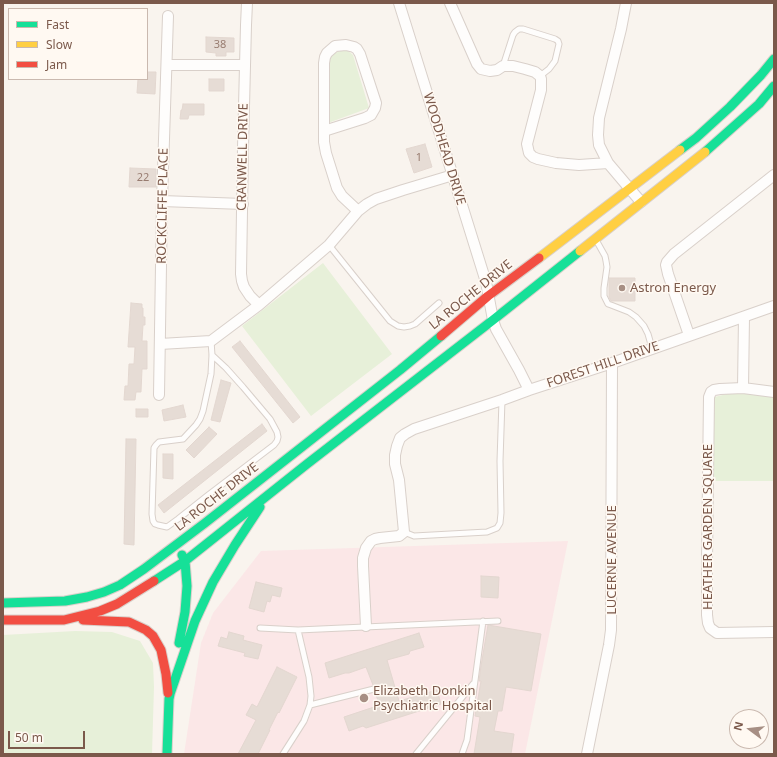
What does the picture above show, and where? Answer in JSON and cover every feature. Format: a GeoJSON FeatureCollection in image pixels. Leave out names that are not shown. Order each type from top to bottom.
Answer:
{"type":"FeatureCollection","features":[{"type":"Feature","properties":{"kind":"street","name":"CRANWELL DRIVE"},"geometry":{"type":"LineString","coordinates":[[247,3],[241,274],[244,287],[259,305]]}},
{"type":"Feature","properties":{"kind":"street","name":"WOODHEAD DRIVE"},"geometry":{"type":"LineString","coordinates":[[399,3],[486,282],[488,296]]}},
{"type":"Feature","properties":{"kind":"street"},"geometry":{"type":"LineString","coordinates":[[450,3],[481,69],[490,71],[497,70],[503,66],[513,66],[525,68],[540,76],[541,90],[527,144],[529,153],[538,159],[556,163],[579,165],[608,163]]}},
{"type":"Feature","properties":{"kind":"street"},"geometry":{"type":"LineString","coordinates":[[626,3],[621,29],[598,118],[598,135],[599,145],[608,163],[641,202]]}},
{"type":"Feature","properties":{"kind":"street","name":"ROCKCLIFFE PLACE"},"geometry":{"type":"LineString","coordinates":[[159,395],[162,201],[168,16]]}},
{"type":"Feature","properties":{"kind":"street"},"geometry":{"type":"LineString","coordinates":[[324,131],[365,118],[371,115],[375,108],[376,103],[370,83],[360,54],[354,46],[335,46],[327,53],[325,57],[324,62],[324,131],[324,142],[337,188],[342,196],[358,211]]}},
{"type":"Feature","properties":{"kind":"street","name":"LA ROCHE DRIVE"},"geometry":{"type":"LineString","coordinates":[[177,545],[400,370],[488,296],[696,138],[730,107],[761,75],[774,59]]}},
{"type":"Feature","properties":{"kind":"street"},"geometry":{"type":"LineString","coordinates":[[167,66],[245,66]]}},
{"type":"Feature","properties":{"kind":"street"},"geometry":{"type":"LineString","coordinates":[[64,620],[100,611],[117,604],[185,561],[716,144],[759,104],[774,86]]}},
{"type":"Feature","properties":{"kind":"street"},"geometry":{"type":"LineString","coordinates":[[160,344],[211,341],[259,305],[329,245],[358,211],[367,204],[376,199],[453,175]]}},
{"type":"Feature","properties":{"kind":"street"},"geometry":{"type":"LineString","coordinates":[[689,335],[668,274],[666,265],[667,262],[674,254],[774,175]]}},
{"type":"Feature","properties":{"kind":"street"},"geometry":{"type":"LineString","coordinates":[[162,201],[243,204]]}},
{"type":"Feature","properties":{"kind":"street","name":"FOREST HILL DRIVE"},"geometry":{"type":"LineString","coordinates":[[488,296],[496,329],[529,390],[612,363],[774,306]]}},
{"type":"Feature","properties":{"kind":"street"},"geometry":{"type":"LineString","coordinates":[[743,388],[744,317]]}},
{"type":"Feature","properties":{"kind":"street","name":"LUCERNE AVENUE"},"geometry":{"type":"LineString","coordinates":[[588,754],[611,630],[612,363]]}},
{"type":"Feature","properties":{"kind":"street","name":"HEATHER GARDEN SQUARE"},"geometry":{"type":"LineString","coordinates":[[774,392],[743,388],[720,389],[711,392],[709,397],[707,562],[708,623],[710,628],[717,633],[774,632]]}},
{"type":"Feature","properties":{"kind":"street"},"geometry":{"type":"LineString","coordinates":[[366,626],[363,558],[366,548],[371,541],[380,538],[399,536],[404,532],[399,480],[395,464],[395,455],[400,438],[404,434],[414,429],[529,390]]}},
{"type":"Feature","properties":{"kind":"street"},"geometry":{"type":"LineString","coordinates":[[170,696],[195,621],[214,582],[235,545],[267,496]]}},
{"type":"Feature","properties":{"kind":"street"},"geometry":{"type":"LineString","coordinates":[[3,602],[64,601],[104,592],[120,585],[177,545],[185,561],[187,599],[170,696],[167,754]]}},
{"type":"Feature","properties":{"kind":"street"},"geometry":{"type":"LineString","coordinates":[[3,620],[121,621],[130,622],[137,625],[153,636],[161,650],[170,696]]}},
{"type":"Feature","properties":{"kind":"lane"},"geometry":{"type":"LineString","coordinates":[[503,66],[513,35],[519,29],[523,29],[558,41],[559,44],[555,62],[540,76]]}},
{"type":"Feature","properties":{"kind":"lane"},"geometry":{"type":"LineString","coordinates":[[595,238],[605,256],[606,261],[607,267],[604,296],[608,304],[636,317],[644,326],[652,348]]}},
{"type":"Feature","properties":{"kind":"lane"},"geometry":{"type":"LineString","coordinates":[[329,245],[390,321],[398,326],[404,327],[415,324],[439,303]]}},
{"type":"Feature","properties":{"kind":"lane"},"geometry":{"type":"LineString","coordinates":[[211,341],[212,355],[209,384],[203,410],[196,425],[183,439],[159,442],[154,448],[152,514],[153,521],[158,525],[167,527],[178,519],[274,445],[278,437],[270,419],[244,387],[212,355]]}},
{"type":"Feature","properties":{"kind":"lane"},"geometry":{"type":"LineString","coordinates":[[404,532],[414,536],[487,532],[497,528],[500,523],[501,513],[500,461],[502,400]]}},
{"type":"Feature","properties":{"kind":"lane"},"geometry":{"type":"LineString","coordinates":[[462,754],[467,740],[483,621]]}},
{"type":"Feature","properties":{"kind":"lane"},"geometry":{"type":"LineString","coordinates":[[260,628],[298,630],[498,621]]}},
{"type":"Feature","properties":{"kind":"lane"},"geometry":{"type":"LineString","coordinates":[[282,754],[304,721],[310,705],[311,696],[309,677],[298,630]]}},
{"type":"Feature","properties":{"kind":"lane"},"geometry":{"type":"LineString","coordinates":[[416,754],[474,683]]}},
{"type":"Feature","properties":{"kind":"lane"},"geometry":{"type":"LineString","coordinates":[[310,705],[374,689]]}},
{"type":"Feature","properties":{"kind":"shaded area","name":"Elizabeth Donkin Psychiatric Hospital"},"geometry":{"type":"Polygon","coordinates":[[[568,541],[525,754],[184,754],[201,643],[213,613],[261,551],[568,541]]]}},
{"type":"Feature","properties":{"kind":"green space"},"geometry":{"type":"Polygon","coordinates":[[[346,49],[353,55],[369,108],[328,123],[329,55],[346,49]]]}},
{"type":"Feature","properties":{"kind":"green space"},"geometry":{"type":"Polygon","coordinates":[[[323,263],[392,354],[311,416],[242,326],[323,263]]]}},
{"type":"Feature","properties":{"kind":"green space"},"geometry":{"type":"Polygon","coordinates":[[[742,390],[774,396],[774,481],[709,481],[711,398],[742,390]]]}},
{"type":"Feature","properties":{"kind":"green space"},"geometry":{"type":"Polygon","coordinates":[[[75,631],[112,632],[140,641],[153,663],[154,687],[152,754],[3,754],[3,635],[75,631]]]}},
{"type":"Feature","properties":{"kind":"building"},"geometry":{"type":"Polygon","coordinates":[[[206,37],[234,38],[234,52],[226,52],[226,56],[216,56],[216,53],[206,52],[206,37]]]}},
{"type":"Feature","properties":{"kind":"building"},"geometry":{"type":"Polygon","coordinates":[[[148,72],[156,72],[155,94],[137,93],[138,80],[148,80],[148,72]]]}},
{"type":"Feature","properties":{"kind":"building"},"geometry":{"type":"Polygon","coordinates":[[[209,79],[224,79],[224,91],[209,91],[209,79]]]}},
{"type":"Feature","properties":{"kind":"building"},"geometry":{"type":"Polygon","coordinates":[[[183,104],[204,104],[204,115],[189,115],[188,119],[180,119],[183,104]]]}},
{"type":"Feature","properties":{"kind":"building"},"geometry":{"type":"Polygon","coordinates":[[[425,144],[432,167],[414,173],[406,149],[425,144]]]}},
{"type":"Feature","properties":{"kind":"building"},"geometry":{"type":"Polygon","coordinates":[[[130,168],[156,169],[156,187],[129,187],[130,168]]]}},
{"type":"Feature","properties":{"kind":"building"},"geometry":{"type":"Polygon","coordinates":[[[609,278],[635,278],[635,301],[611,301],[609,297],[609,278]]]}},
{"type":"Feature","properties":{"kind":"building"},"geometry":{"type":"Polygon","coordinates":[[[131,303],[142,304],[143,308],[145,325],[143,325],[142,341],[147,341],[147,369],[142,369],[141,392],[136,392],[135,400],[124,400],[125,386],[128,386],[129,364],[134,364],[135,347],[128,347],[131,303]]]}},
{"type":"Feature","properties":{"kind":"building"},"geometry":{"type":"Polygon","coordinates":[[[240,341],[300,417],[293,423],[232,347],[240,341]]]}},
{"type":"Feature","properties":{"kind":"building"},"geometry":{"type":"Polygon","coordinates":[[[221,380],[231,383],[220,422],[211,420],[221,380]]]}},
{"type":"Feature","properties":{"kind":"building"},"geometry":{"type":"Polygon","coordinates":[[[183,405],[186,417],[164,421],[162,410],[183,405]]]}},
{"type":"Feature","properties":{"kind":"building"},"geometry":{"type":"Polygon","coordinates":[[[136,409],[148,409],[148,417],[136,417],[136,409]]]}},
{"type":"Feature","properties":{"kind":"building"},"geometry":{"type":"Polygon","coordinates":[[[262,424],[267,431],[164,513],[158,505],[262,424]]]}},
{"type":"Feature","properties":{"kind":"building"},"geometry":{"type":"Polygon","coordinates":[[[209,427],[217,434],[194,458],[186,450],[209,427]]]}},
{"type":"Feature","properties":{"kind":"building"},"geometry":{"type":"Polygon","coordinates":[[[126,439],[136,439],[134,545],[124,544],[126,439]]]}},
{"type":"Feature","properties":{"kind":"building"},"geometry":{"type":"Polygon","coordinates":[[[163,454],[173,454],[173,479],[163,478],[163,454]]]}},
{"type":"Feature","properties":{"kind":"building"},"geometry":{"type":"Polygon","coordinates":[[[481,576],[499,577],[498,598],[481,597],[481,576]]]}},
{"type":"Feature","properties":{"kind":"building"},"geometry":{"type":"Polygon","coordinates":[[[256,582],[282,588],[280,597],[272,595],[270,602],[267,601],[264,612],[249,608],[256,582]]]}},
{"type":"Feature","properties":{"kind":"building"},"geometry":{"type":"Polygon","coordinates":[[[488,625],[541,634],[531,691],[506,687],[502,711],[498,711],[494,731],[514,734],[511,754],[474,754],[480,717],[475,716],[488,625]]]}},
{"type":"Feature","properties":{"kind":"building"},"geometry":{"type":"Polygon","coordinates":[[[229,632],[244,636],[243,640],[262,645],[258,659],[244,656],[245,653],[218,646],[221,637],[227,639],[229,632]]]}},
{"type":"Feature","properties":{"kind":"building"},"geometry":{"type":"Polygon","coordinates":[[[419,633],[424,647],[410,651],[409,654],[387,660],[399,701],[437,690],[441,704],[366,728],[363,726],[349,731],[344,717],[380,705],[375,693],[378,688],[373,685],[366,667],[329,678],[325,663],[419,633]]]}},
{"type":"Feature","properties":{"kind":"building"},"geometry":{"type":"Polygon","coordinates":[[[277,667],[297,677],[258,754],[238,754],[256,720],[246,715],[252,704],[257,707],[277,667]]]}},
{"type":"Feature","properties":{"kind":"traffic: fast"},"geometry":{"type":"LineString","coordinates":[[680,150],[696,138],[730,107],[761,75],[774,59]]}},
{"type":"Feature","properties":{"kind":"traffic: fast"},"geometry":{"type":"LineString","coordinates":[[705,152],[759,104],[774,86]]}},
{"type":"Feature","properties":{"kind":"traffic: fast"},"geometry":{"type":"LineString","coordinates":[[154,581],[185,561],[580,251]]}},
{"type":"Feature","properties":{"kind":"traffic: fast"},"geometry":{"type":"LineString","coordinates":[[3,603],[65,601],[87,597],[120,585],[144,569],[205,523],[441,336]]}},
{"type":"Feature","properties":{"kind":"traffic: fast"},"geometry":{"type":"LineString","coordinates":[[170,694],[195,621],[213,582],[260,507]]}},
{"type":"Feature","properties":{"kind":"traffic: fast"},"geometry":{"type":"LineString","coordinates":[[179,643],[185,612],[187,586],[185,561],[182,555]]}},
{"type":"Feature","properties":{"kind":"traffic: fast"},"geometry":{"type":"LineString","coordinates":[[167,754],[169,699],[172,685]]}},
{"type":"Feature","properties":{"kind":"traffic: slow"},"geometry":{"type":"LineString","coordinates":[[539,258],[680,150]]}},
{"type":"Feature","properties":{"kind":"traffic: slow"},"geometry":{"type":"LineString","coordinates":[[580,251],[705,152]]}},
{"type":"Feature","properties":{"kind":"traffic: jam"},"geometry":{"type":"LineString","coordinates":[[441,336],[488,296],[539,258]]}},
{"type":"Feature","properties":{"kind":"traffic: jam"},"geometry":{"type":"LineString","coordinates":[[3,620],[64,620],[100,611],[117,604],[154,581]]}},
{"type":"Feature","properties":{"kind":"traffic: jam"},"geometry":{"type":"LineString","coordinates":[[83,620],[129,622],[146,630],[153,636],[161,650],[168,693]]}},
{"type":"Feature","properties":{"kind":"place","name":"Astron Energy"},"geometry":{"type":"Point","coordinates":[622,288]}},
{"type":"Feature","properties":{"kind":"place","name":"Elizabeth Donkin Psychiatric Hospital"},"geometry":{"type":"Point","coordinates":[364,698]}}]}
